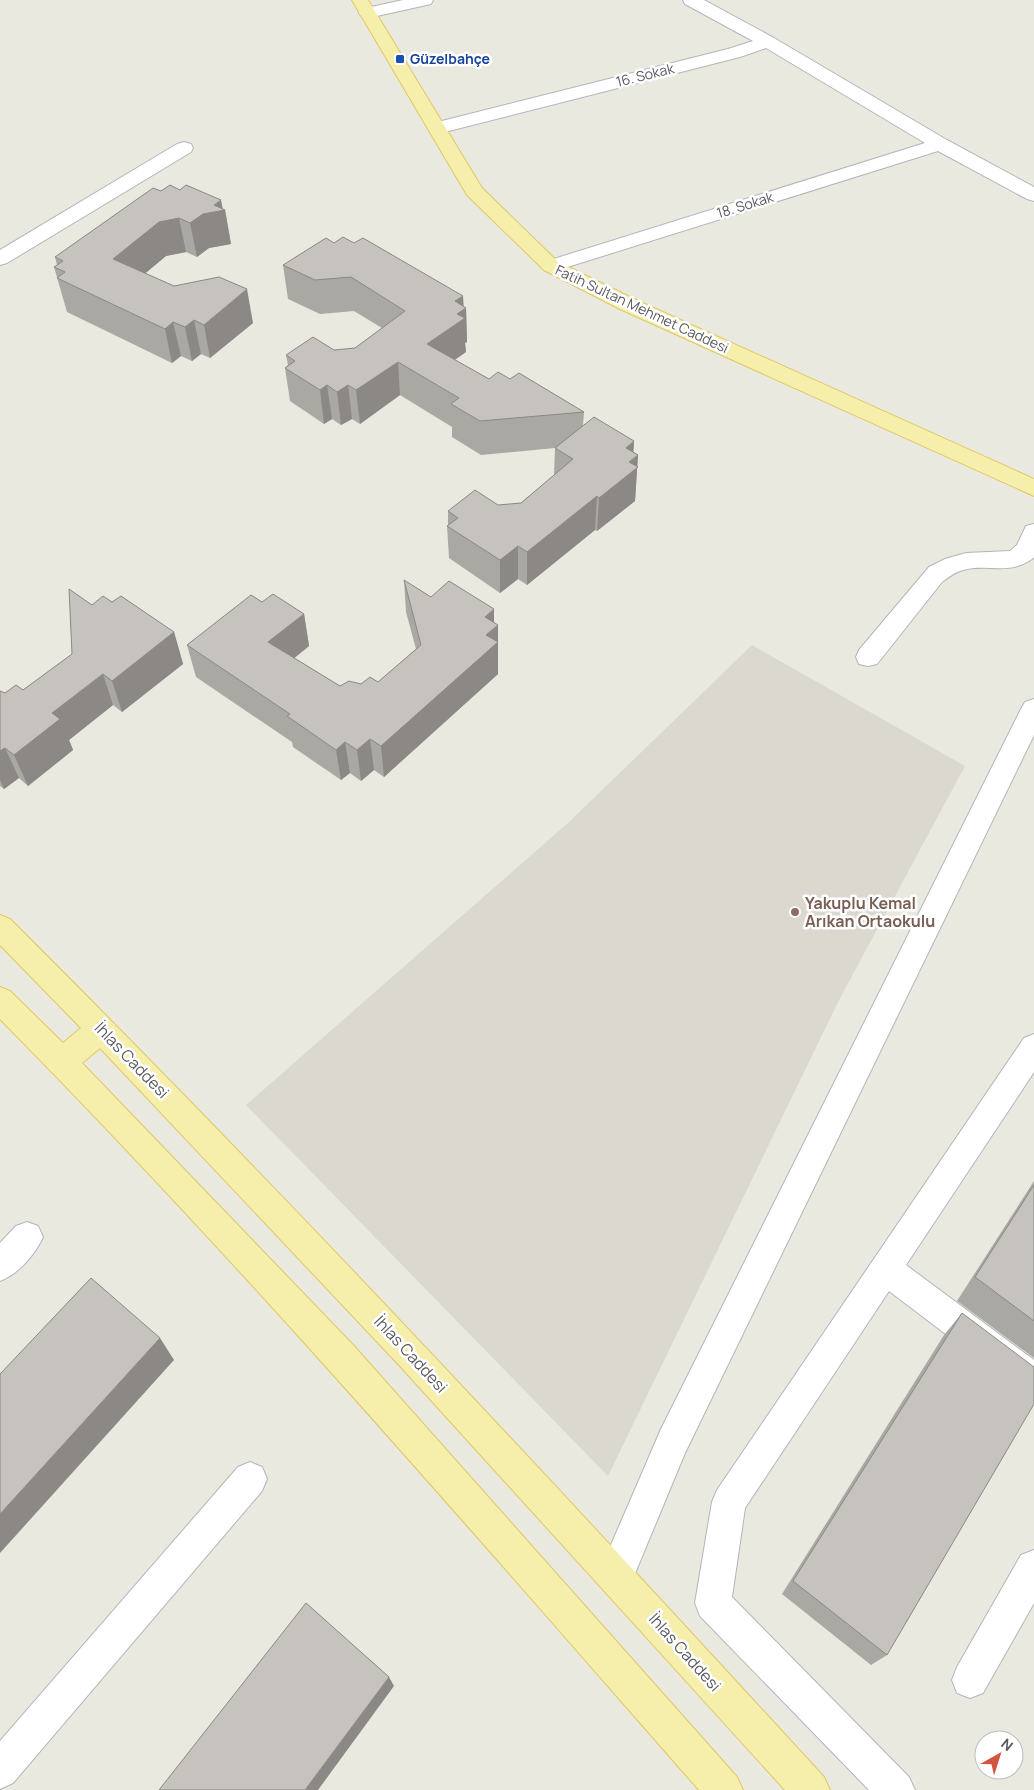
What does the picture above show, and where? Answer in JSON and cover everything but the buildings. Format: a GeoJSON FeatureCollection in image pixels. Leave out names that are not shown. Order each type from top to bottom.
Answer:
{"type":"FeatureCollection","features":[{"type":"Feature","properties":{"kind":"main road","name":"Fatih Sultan Mehmet Caddesi"},"geometry":{"type":"LineString","coordinates":[[364,6],[474,191],[551,266],[627,304],[1034,488]]}},
{"type":"Feature","properties":{"kind":"main road","name":"İhlas Caddesi"},"geometry":{"type":"LineString","coordinates":[[0,927],[102,1029],[365,1304],[811,1790]]}},
{"type":"Feature","properties":{"kind":"main road"},"geometry":{"type":"LineString","coordinates":[[0,1000],[62,1062],[342,1358],[724,1790]]}},
{"type":"Feature","properties":{"kind":"main road"},"geometry":{"type":"LineString","coordinates":[[62,1062],[102,1029]]}},
{"type":"Feature","properties":{"kind":"street"},"geometry":{"type":"LineString","coordinates":[[364,6],[425,0]]}},
{"type":"Feature","properties":{"kind":"street"},"geometry":{"type":"LineString","coordinates":[[690,0],[768,42],[940,144],[1034,195]]}},
{"type":"Feature","properties":{"kind":"street","name":"16. Sokak"},"geometry":{"type":"LineString","coordinates":[[437,128],[768,42]]}},
{"type":"Feature","properties":{"kind":"street","name":"18. Sokak"},"geometry":{"type":"LineString","coordinates":[[551,266],[940,144]]}},
{"type":"Feature","properties":{"kind":"street"},"geometry":{"type":"LineString","coordinates":[[0,260],[184,148]]}},
{"type":"Feature","properties":{"kind":"street"},"geometry":{"type":"LineString","coordinates":[[868,657],[934,576],[942,569],[967,561],[997,561],[1018,557],[1025,552],[1034,532]]}},
{"type":"Feature","properties":{"kind":"street"},"geometry":{"type":"LineString","coordinates":[[616,1576],[673,1441],[1034,709]]}},
{"type":"Feature","properties":{"kind":"street"},"geometry":{"type":"LineString","coordinates":[[896,1790],[713,1603],[729,1502],[1034,1047]]}},
{"type":"Feature","properties":{"kind":"street"},"geometry":{"type":"LineString","coordinates":[[0,1266],[27,1237]]}},
{"type":"Feature","properties":{"kind":"street"},"geometry":{"type":"LineString","coordinates":[[885,1269],[1034,1380]]}},
{"type":"Feature","properties":{"kind":"street"},"geometry":{"type":"LineString","coordinates":[[0,1770],[250,1479]]}},
{"type":"Feature","properties":{"kind":"street"},"geometry":{"type":"LineString","coordinates":[[970,1680],[1034,1568]]}},
{"type":"Feature","properties":{"kind":"shaded area"},"geometry":{"type":"Polygon","coordinates":[[[752,645],[965,766],[838,1002],[608,1476],[246,1105],[569,822],[752,645]]]}},
{"type":"Feature","properties":{"kind":"place","name":"Güzelbahçe"},"geometry":{"type":"Point","coordinates":[400,59]}},
{"type":"Feature","properties":{"kind":"place","name":"Yakuplu Kemal Arıkan Ortaokulu"},"geometry":{"type":"Point","coordinates":[795,912]}}]}
